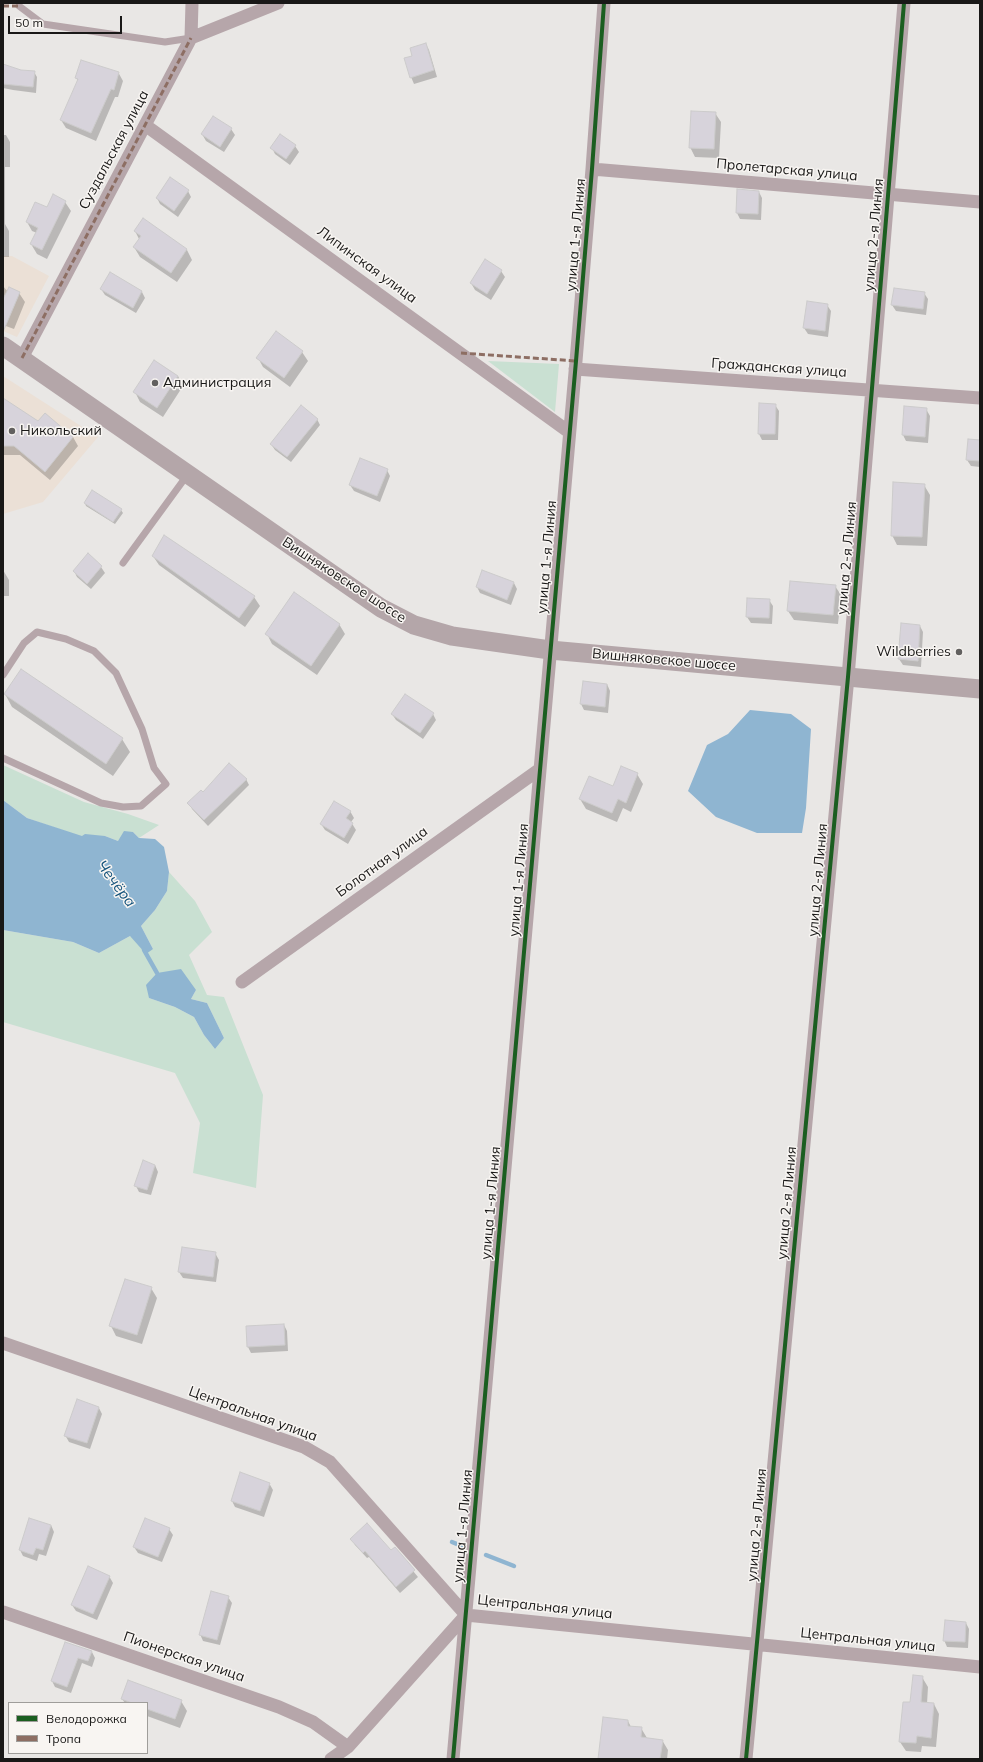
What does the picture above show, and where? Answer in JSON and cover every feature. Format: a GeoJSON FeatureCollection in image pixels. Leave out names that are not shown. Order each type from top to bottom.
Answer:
{"type":"FeatureCollection","features":[{"type":"Feature","properties":{"kind":"street"},"geometry":{"type":"LineString","coordinates":[[192,3],[191,38],[278,3]]}},
{"type":"Feature","properties":{"kind":"street","name":"улица 1-я Линия"},"geometry":{"type":"LineString","coordinates":[[453,1759],[575,369],[604,3]]}},
{"type":"Feature","properties":{"kind":"street","name":"улица 2-я Линия"},"geometry":{"type":"LineString","coordinates":[[746,1759],[848,677],[904,3]]}},
{"type":"Feature","properties":{"kind":"street","name":"Суздальская улица"},"geometry":{"type":"LineString","coordinates":[[22,358],[191,38]]}},
{"type":"Feature","properties":{"kind":"street","name":"Липинская улица"},"geometry":{"type":"LineString","coordinates":[[146,125],[569,432]]}},
{"type":"Feature","properties":{"kind":"street","name":"Пролетарская улица"},"geometry":{"type":"LineString","coordinates":[[592,169],[980,202]]}},
{"type":"Feature","properties":{"kind":"street","name":"Вишняковское шоссе"},"geometry":{"type":"LineString","coordinates":[[3,346],[375,603],[399,618],[414,625],[452,636],[550,650],[980,689]]}},
{"type":"Feature","properties":{"kind":"street","name":"Гражданская улица"},"geometry":{"type":"LineString","coordinates":[[575,369],[980,398]]}},
{"type":"Feature","properties":{"kind":"street","name":"Болотная улица"},"geometry":{"type":"LineString","coordinates":[[242,982],[540,769]]}},
{"type":"Feature","properties":{"kind":"street","name":"Центральная улица"},"geometry":{"type":"LineString","coordinates":[[3,1343],[304,1447],[330,1462],[466,1615],[980,1667]]}},
{"type":"Feature","properties":{"kind":"street","name":"Пионерская улица"},"geometry":{"type":"LineString","coordinates":[[3,1612],[279,1707],[313,1722],[348,1747]]}},
{"type":"Feature","properties":{"kind":"street"},"geometry":{"type":"LineString","coordinates":[[331,1759],[348,1747],[466,1615]]}},
{"type":"Feature","properties":{"kind":"lane"},"geometry":{"type":"LineString","coordinates":[[19,6],[43,24],[165,42],[191,38]]}},
{"type":"Feature","properties":{"kind":"lane"},"geometry":{"type":"LineString","coordinates":[[123,563],[188,474]]}},
{"type":"Feature","properties":{"kind":"lane"},"geometry":{"type":"LineString","coordinates":[[3,675],[24,643],[37,632],[66,639],[94,652],[116,673],[142,729],[154,768],[166,784],[141,806],[123,808],[101,803],[3,758]]}},
{"type":"Feature","properties":{"kind":"shaded area"},"geometry":{"type":"Polygon","coordinates":[[[3,256],[12,256],[49,276],[17,337],[3,331],[3,256]]]}},
{"type":"Feature","properties":{"kind":"shaded area"},"geometry":{"type":"Polygon","coordinates":[[[3,376],[98,437],[43,502],[3,514],[3,376]]]}},
{"type":"Feature","properties":{"kind":"green space"},"geometry":{"type":"Polygon","coordinates":[[[488,361],[559,364],[555,412],[488,361]]]}},
{"type":"Feature","properties":{"kind":"green space"},"geometry":{"type":"Polygon","coordinates":[[[3,765],[84,802],[128,814],[159,825],[139,838],[133,832],[118,841],[105,836],[82,837],[27,818],[3,800],[3,765]]]}},
{"type":"Feature","properties":{"kind":"green space"},"geometry":{"type":"Polygon","coordinates":[[[169,872],[195,901],[212,932],[189,955],[207,995],[224,997],[263,1095],[256,1188],[193,1173],[200,1123],[175,1073],[3,1022],[3,930],[73,942],[99,953],[130,936],[153,949],[141,926],[155,910],[167,891],[169,872]],[[196,990],[149,998],[175,1007],[194,1017],[204,1035],[215,1049],[224,1038],[207,1003],[191,999],[196,990]]]}},
{"type":"Feature","properties":{"kind":"water"},"geometry":{"type":"Polygon","coordinates":[[[750,710],[791,714],[811,729],[806,808],[802,833],[757,833],[716,817],[688,791],[707,745],[728,734],[750,710]]]}},
{"type":"Feature","properties":{"kind":"water"},"geometry":{"type":"Polygon","coordinates":[[[3,800],[27,818],[82,836],[85,834],[105,836],[118,841],[124,831],[133,832],[139,838],[155,839],[164,847],[169,872],[167,891],[155,910],[141,926],[153,949],[146,954],[130,936],[99,953],[73,942],[3,930],[3,800]]]}},
{"type":"Feature","properties":{"kind":"water"},"geometry":{"type":"Polygon","coordinates":[[[181,969],[196,990],[191,999],[207,1003],[224,1038],[215,1049],[204,1035],[194,1017],[175,1007],[149,998],[146,985],[157,973],[181,969]]]}},
{"type":"Feature","properties":{"kind":"building"},"geometry":{"type":"Polygon","coordinates":[[[426,43],[434,70],[410,78],[404,58],[412,56],[410,48],[426,43]]]}},
{"type":"Feature","properties":{"kind":"building"},"geometry":{"type":"Polygon","coordinates":[[[81,60],[119,72],[114,90],[111,89],[91,133],[60,120],[78,79],[75,78],[81,60]]]}},
{"type":"Feature","properties":{"kind":"building"},"geometry":{"type":"Polygon","coordinates":[[[3,64],[21,70],[35,71],[33,87],[3,84],[3,64]]]}},
{"type":"Feature","properties":{"kind":"building"},"geometry":{"type":"Polygon","coordinates":[[[691,111],[716,112],[714,149],[689,148],[691,111]]]}},
{"type":"Feature","properties":{"kind":"building"},"geometry":{"type":"Polygon","coordinates":[[[213,116],[232,128],[220,147],[201,134],[213,116]]]}},
{"type":"Feature","properties":{"kind":"building"},"geometry":{"type":"Polygon","coordinates":[[[280,134],[296,145],[286,159],[270,148],[280,134]]]}},
{"type":"Feature","properties":{"kind":"building"},"geometry":{"type":"Polygon","coordinates":[[[170,177],[189,190],[174,211],[156,198],[170,177]]]}},
{"type":"Feature","properties":{"kind":"building"},"geometry":{"type":"Polygon","coordinates":[[[737,189],[759,191],[758,214],[736,213],[737,189]]]}},
{"type":"Feature","properties":{"kind":"building"},"geometry":{"type":"Polygon","coordinates":[[[53,194],[66,201],[42,250],[30,244],[38,228],[26,222],[35,202],[47,207],[53,194]]]}},
{"type":"Feature","properties":{"kind":"building"},"geometry":{"type":"Polygon","coordinates":[[[143,218],[187,249],[171,273],[133,247],[141,236],[134,231],[143,218]]]}},
{"type":"Feature","properties":{"kind":"building"},"geometry":{"type":"Polygon","coordinates":[[[485,259],[502,270],[487,294],[470,283],[485,259]]]}},
{"type":"Feature","properties":{"kind":"building"},"geometry":{"type":"Polygon","coordinates":[[[110,272],[142,291],[133,308],[100,289],[110,272]]]}},
{"type":"Feature","properties":{"kind":"building"},"geometry":{"type":"Polygon","coordinates":[[[9,287],[20,292],[3,332],[3,299],[9,287]]]}},
{"type":"Feature","properties":{"kind":"building"},"geometry":{"type":"Polygon","coordinates":[[[894,288],[925,292],[923,309],[891,305],[894,288]]]}},
{"type":"Feature","properties":{"kind":"building"},"geometry":{"type":"Polygon","coordinates":[[[807,301],[828,304],[825,331],[803,328],[807,301]]]}},
{"type":"Feature","properties":{"kind":"building"},"geometry":{"type":"Polygon","coordinates":[[[276,331],[303,351],[284,378],[256,358],[276,331]]]}},
{"type":"Feature","properties":{"kind":"building"},"geometry":{"type":"Polygon","coordinates":[[[154,360],[178,376],[157,408],[133,392],[154,360]]]}},
{"type":"Feature","properties":{"kind":"building"},"geometry":{"type":"Polygon","coordinates":[[[3,398],[38,421],[45,413],[73,437],[45,472],[14,446],[3,446],[3,398]]]}},
{"type":"Feature","properties":{"kind":"building"},"geometry":{"type":"Polygon","coordinates":[[[759,403],[776,404],[775,434],[758,434],[759,403]]]}},
{"type":"Feature","properties":{"kind":"building"},"geometry":{"type":"Polygon","coordinates":[[[301,405],[318,419],[287,457],[270,444],[301,405]]]}},
{"type":"Feature","properties":{"kind":"building"},"geometry":{"type":"Polygon","coordinates":[[[904,406],[927,408],[925,437],[902,435],[904,406]]]}},
{"type":"Feature","properties":{"kind":"building"},"geometry":{"type":"Polygon","coordinates":[[[968,439],[980,440],[980,461],[966,460],[968,439]]]}},
{"type":"Feature","properties":{"kind":"building"},"geometry":{"type":"Polygon","coordinates":[[[360,458],[388,469],[377,496],[349,485],[360,458]]]}},
{"type":"Feature","properties":{"kind":"building"},"geometry":{"type":"Polygon","coordinates":[[[893,482],[925,484],[922,537],[891,536],[893,482]]]}},
{"type":"Feature","properties":{"kind":"building"},"geometry":{"type":"Polygon","coordinates":[[[92,490],[122,509],[113,522],[84,503],[92,490]]]}},
{"type":"Feature","properties":{"kind":"building"},"geometry":{"type":"Polygon","coordinates":[[[164,535],[255,596],[239,618],[152,556],[164,535]]]}},
{"type":"Feature","properties":{"kind":"building"},"geometry":{"type":"Polygon","coordinates":[[[88,553],[102,566],[87,584],[73,571],[88,553]]]}},
{"type":"Feature","properties":{"kind":"building"},"geometry":{"type":"Polygon","coordinates":[[[482,570],[514,582],[507,600],[476,587],[482,570]]]}},
{"type":"Feature","properties":{"kind":"building"},"geometry":{"type":"Polygon","coordinates":[[[790,581],[836,585],[833,615],[787,611],[790,581]]]}},
{"type":"Feature","properties":{"kind":"building"},"geometry":{"type":"Polygon","coordinates":[[[294,592],[340,624],[311,666],[265,634],[294,592]]]}},
{"type":"Feature","properties":{"kind":"building"},"geometry":{"type":"Polygon","coordinates":[[[747,598],[770,599],[769,618],[746,617],[747,598]]]}},
{"type":"Feature","properties":{"kind":"building"},"geometry":{"type":"Polygon","coordinates":[[[901,623],[920,625],[918,661],[898,659],[901,623]]]}},
{"type":"Feature","properties":{"kind":"building"},"geometry":{"type":"Polygon","coordinates":[[[21,669],[123,738],[106,764],[4,694],[21,669]]]}},
{"type":"Feature","properties":{"kind":"building"},"geometry":{"type":"Polygon","coordinates":[[[583,681],[607,684],[605,707],[580,704],[583,681]]]}},
{"type":"Feature","properties":{"kind":"building"},"geometry":{"type":"Polygon","coordinates":[[[405,694],[434,713],[420,733],[391,714],[405,694]]]}},
{"type":"Feature","properties":{"kind":"building"},"geometry":{"type":"Polygon","coordinates":[[[229,763],[247,779],[204,820],[187,803],[201,790],[203,792],[229,763]]]}},
{"type":"Feature","properties":{"kind":"building"},"geometry":{"type":"Polygon","coordinates":[[[621,766],[638,773],[626,803],[618,799],[612,813],[579,799],[589,776],[613,786],[621,766]]]}},
{"type":"Feature","properties":{"kind":"building"},"geometry":{"type":"Polygon","coordinates":[[[334,801],[351,811],[346,818],[353,823],[344,838],[320,824],[334,801]]]}},
{"type":"Feature","properties":{"kind":"building"},"geometry":{"type":"Polygon","coordinates":[[[143,1160],[155,1165],[147,1190],[134,1186],[143,1160]]]}},
{"type":"Feature","properties":{"kind":"building"},"geometry":{"type":"Polygon","coordinates":[[[182,1247],[216,1252],[213,1277],[178,1272],[182,1247]]]}},
{"type":"Feature","properties":{"kind":"building"},"geometry":{"type":"Polygon","coordinates":[[[125,1279],[152,1287],[137,1335],[109,1326],[125,1279]]]}},
{"type":"Feature","properties":{"kind":"building"},"geometry":{"type":"Polygon","coordinates":[[[284,1324],[285,1345],[247,1347],[246,1326],[284,1324]]]}},
{"type":"Feature","properties":{"kind":"building"},"geometry":{"type":"Polygon","coordinates":[[[77,1399],[99,1407],[87,1443],[64,1436],[77,1399]]]}},
{"type":"Feature","properties":{"kind":"building"},"geometry":{"type":"Polygon","coordinates":[[[240,1472],[270,1483],[260,1511],[231,1501],[240,1472]]]}},
{"type":"Feature","properties":{"kind":"building"},"geometry":{"type":"Polygon","coordinates":[[[29,1518],[51,1525],[43,1550],[36,1548],[33,1555],[19,1550],[29,1518]]]}},
{"type":"Feature","properties":{"kind":"building"},"geometry":{"type":"Polygon","coordinates":[[[145,1518],[170,1528],[158,1557],[133,1547],[145,1518]]]}},
{"type":"Feature","properties":{"kind":"building"},"geometry":{"type":"Polygon","coordinates":[[[367,1523],[391,1550],[395,1547],[415,1570],[396,1587],[365,1551],[363,1553],[350,1539],[367,1523]]]}},
{"type":"Feature","properties":{"kind":"building"},"geometry":{"type":"Polygon","coordinates":[[[88,1566],[110,1576],[93,1614],[71,1605],[88,1566]]]}},
{"type":"Feature","properties":{"kind":"building"},"geometry":{"type":"Polygon","coordinates":[[[211,1591],[229,1596],[217,1640],[199,1635],[211,1591]]]}},
{"type":"Feature","properties":{"kind":"building"},"geometry":{"type":"Polygon","coordinates":[[[945,1620],[966,1622],[965,1642],[943,1641],[945,1620]]]}},
{"type":"Feature","properties":{"kind":"building"},"geometry":{"type":"Polygon","coordinates":[[[65,1642],[92,1651],[88,1661],[78,1658],[67,1687],[51,1681],[65,1642]]]}},
{"type":"Feature","properties":{"kind":"building"},"geometry":{"type":"Polygon","coordinates":[[[913,1675],[923,1676],[921,1702],[934,1703],[931,1738],[917,1736],[916,1743],[899,1742],[903,1702],[910,1702],[913,1675]]]}},
{"type":"Feature","properties":{"kind":"building"},"geometry":{"type":"Polygon","coordinates":[[[128,1680],[182,1700],[175,1719],[148,1709],[148,1702],[129,1702],[121,1699],[128,1680]]]}},
{"type":"Feature","properties":{"kind":"building"},"geometry":{"type":"Polygon","coordinates":[[[603,1717],[628,1720],[628,1726],[642,1727],[641,1737],[663,1740],[660,1759],[598,1759],[603,1717]]]}},
{"type":"Feature","properties":{"kind":"waterway","name":"Чечёра"},"geometry":{"type":"LineString","coordinates":[[144,950],[157,973]]}},
{"type":"Feature","properties":{"kind":"waterway"},"geometry":{"type":"LineString","coordinates":[[452,1542],[469,1549]]}},
{"type":"Feature","properties":{"kind":"waterway"},"geometry":{"type":"LineString","coordinates":[[486,1555],[514,1566]]}},
{"type":"Feature","properties":{"kind":"marked path"},"geometry":{"type":"LineString","coordinates":[[3,6],[19,6]]}},
{"type":"Feature","properties":{"kind":"marked path"},"geometry":{"type":"LineString","coordinates":[[22,358],[191,38]]}},
{"type":"Feature","properties":{"kind":"marked path"},"geometry":{"type":"LineString","coordinates":[[461,353],[576,361]]}},
{"type":"Feature","properties":{"kind":"cycle path"},"geometry":{"type":"LineString","coordinates":[[453,1759],[576,361],[604,3]]}},
{"type":"Feature","properties":{"kind":"cycle path"},"geometry":{"type":"LineString","coordinates":[[746,1759],[848,677],[904,3]]}},
{"type":"Feature","properties":{"kind":"place","name":"Администрация"},"geometry":{"type":"Point","coordinates":[155,383]}},
{"type":"Feature","properties":{"kind":"place","name":"Никольский"},"geometry":{"type":"Point","coordinates":[12,431]}},
{"type":"Feature","properties":{"kind":"place","name":"Wildberries"},"geometry":{"type":"Point","coordinates":[959,652]}}]}
